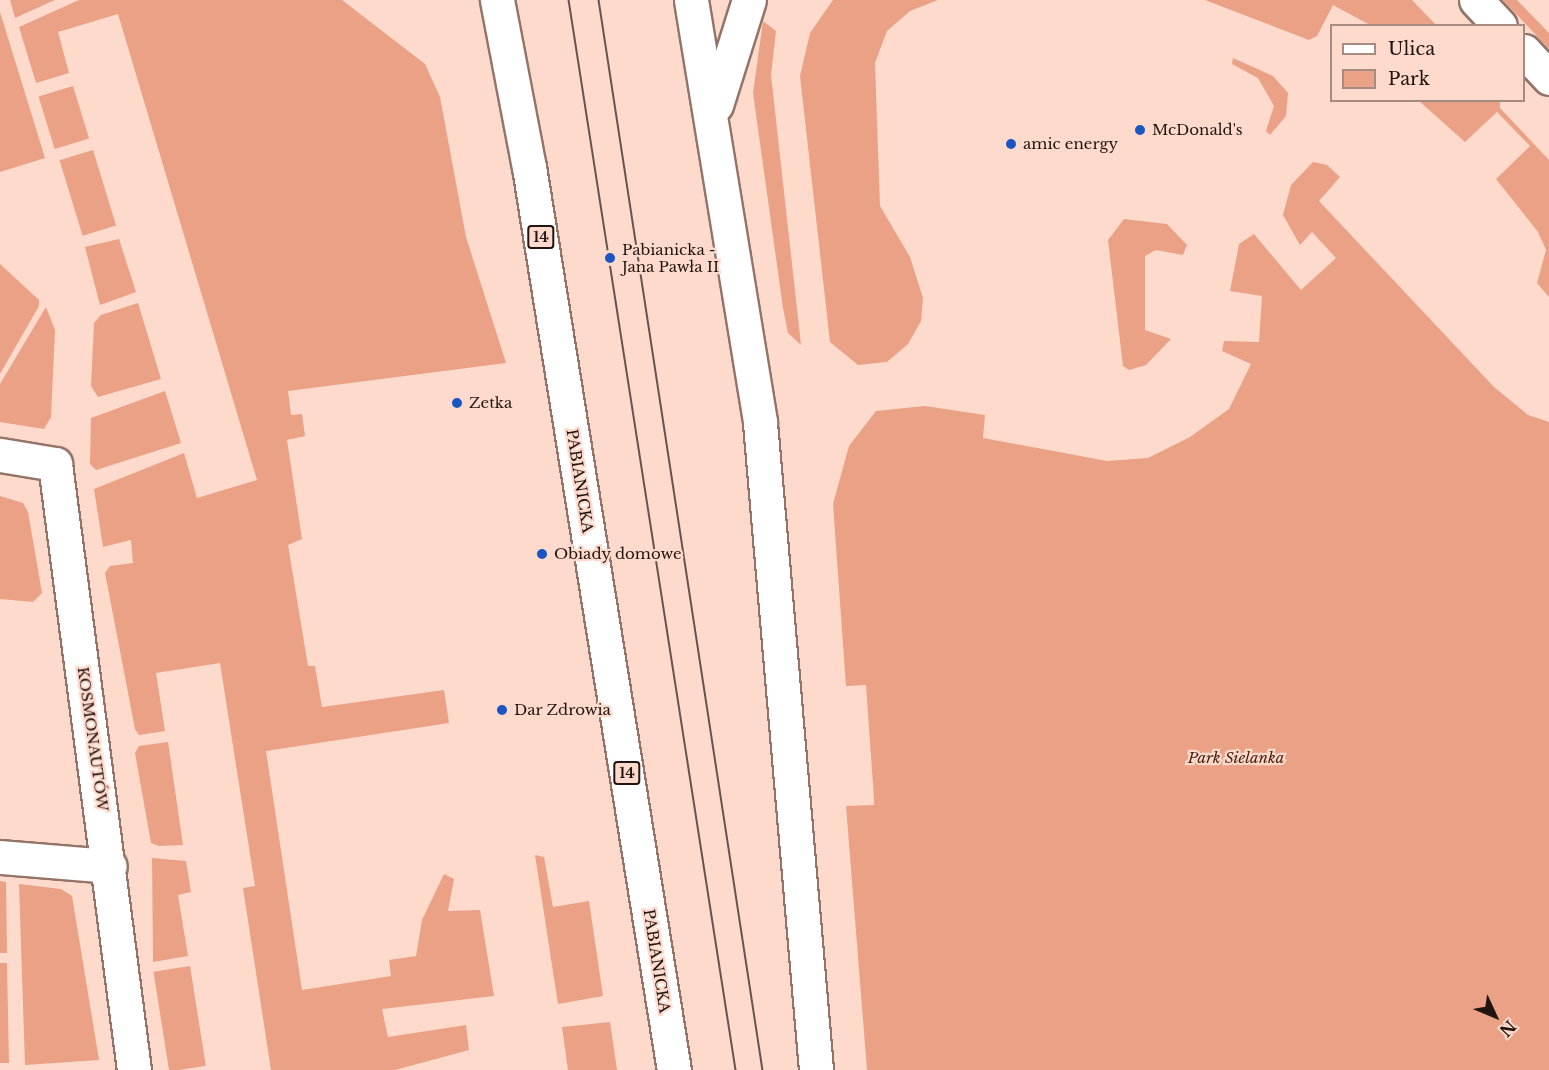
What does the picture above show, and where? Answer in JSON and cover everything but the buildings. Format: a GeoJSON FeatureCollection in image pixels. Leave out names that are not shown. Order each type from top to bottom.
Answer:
{"type":"FeatureCollection","features":[{"type":"Feature","properties":{"kind":"main road","name":"PABIANICKA"},"geometry":{"type":"LineString","coordinates":[[497,0],[533,191],[674,1070]]}},
{"type":"Feature","properties":{"kind":"main road"},"geometry":{"type":"LineString","coordinates":[[691,0],[713,116],[760,423],[816,1070]]}},
{"type":"Feature","properties":{"kind":"main road"},"geometry":{"type":"LineString","coordinates":[[713,116],[750,0]]}},
{"type":"Feature","properties":{"kind":"main road"},"geometry":{"type":"LineString","coordinates":[[1476,0],[1498,24]]}},
{"type":"Feature","properties":{"kind":"main road"},"geometry":{"type":"LineString","coordinates":[[1525,52],[1549,78]]}},
{"type":"Feature","properties":{"kind":"main road","name":"KOSMONAUTÓW"},"geometry":{"type":"LineString","coordinates":[[0,455],[55,464],[110,866],[115,939],[134,1070]]}},
{"type":"Feature","properties":{"kind":"main road"},"geometry":{"type":"LineString","coordinates":[[0,857],[110,866]]}},
{"type":"Feature","properties":{"kind":"green space"},"geometry":{"type":"Polygon","coordinates":[[[10,0],[55,0],[15,18],[10,0]]]}},
{"type":"Feature","properties":{"kind":"green space"},"geometry":{"type":"Polygon","coordinates":[[[79,0],[342,0],[425,64],[440,97],[466,237],[506,363],[288,391],[291,415],[302,414],[305,436],[287,440],[302,539],[288,545],[308,666],[315,666],[322,707],[444,690],[449,723],[266,751],[302,990],[391,976],[389,960],[416,956],[422,920],[444,874],[454,879],[448,911],[480,910],[494,996],[382,1009],[388,1037],[466,1025],[469,1050],[395,1070],[271,1070],[243,888],[255,886],[220,663],[156,673],[165,731],[139,735],[135,729],[105,573],[110,566],[133,563],[131,540],[103,547],[94,489],[184,453],[197,498],[257,480],[118,14],[58,32],[69,73],[36,83],[19,27],[79,0]]]}},
{"type":"Feature","properties":{"kind":"green space"},"geometry":{"type":"Polygon","coordinates":[[[833,0],[938,0],[910,11],[887,31],[875,63],[880,206],[910,257],[923,298],[921,321],[908,344],[887,362],[858,365],[830,342],[800,76],[810,33],[833,0]]]}},
{"type":"Feature","properties":{"kind":"green space"},"geometry":{"type":"Polygon","coordinates":[[[1205,0],[1412,0],[1435,24],[1368,24],[1333,5],[1317,36],[1309,40],[1205,0]]]}},
{"type":"Feature","properties":{"kind":"green space"},"geometry":{"type":"Polygon","coordinates":[[[1503,0],[1517,0],[1549,33],[1549,49],[1503,0]]]}},
{"type":"Feature","properties":{"kind":"green space"},"geometry":{"type":"Polygon","coordinates":[[[0,12],[45,158],[0,172],[0,12]]]}},
{"type":"Feature","properties":{"kind":"green space"},"geometry":{"type":"Polygon","coordinates":[[[763,21],[776,31],[771,75],[801,345],[788,333],[783,308],[753,93],[763,21]]]}},
{"type":"Feature","properties":{"kind":"green space"},"geometry":{"type":"Polygon","coordinates":[[[1233,58],[1273,76],[1288,93],[1286,116],[1270,135],[1266,131],[1274,106],[1258,78],[1232,64],[1233,58]]]}},
{"type":"Feature","properties":{"kind":"green space"},"geometry":{"type":"Polygon","coordinates":[[[73,86],[89,139],[55,149],[39,97],[73,86]]]}},
{"type":"Feature","properties":{"kind":"green space"},"geometry":{"type":"Polygon","coordinates":[[[1420,102],[1500,102],[1500,108],[1549,160],[1549,297],[1537,283],[1546,250],[1538,232],[1496,179],[1530,146],[1497,112],[1465,142],[1420,102]]]}},
{"type":"Feature","properties":{"kind":"green space"},"geometry":{"type":"Polygon","coordinates":[[[93,150],[116,226],[83,236],[60,160],[93,150]]]}},
{"type":"Feature","properties":{"kind":"green space","name":"Park Sielanka"},"geometry":{"type":"Polygon","coordinates":[[[1313,162],[1327,165],[1340,177],[1319,201],[1494,387],[1528,415],[1549,422],[1549,1070],[867,1070],[846,806],[874,805],[874,799],[866,685],[846,686],[833,504],[849,446],[876,411],[925,406],[985,415],[983,438],[1107,461],[1148,458],[1190,437],[1229,409],[1251,364],[1222,351],[1224,341],[1259,342],[1262,296],[1230,291],[1239,244],[1254,234],[1301,290],[1336,258],[1312,232],[1300,245],[1283,215],[1291,185],[1313,162]]]}},
{"type":"Feature","properties":{"kind":"green space"},"geometry":{"type":"Polygon","coordinates":[[[1124,219],[1167,224],[1187,245],[1183,255],[1156,250],[1145,256],[1145,330],[1171,339],[1146,365],[1129,370],[1123,366],[1108,240],[1124,219]]]}},
{"type":"Feature","properties":{"kind":"green space"},"geometry":{"type":"Polygon","coordinates":[[[119,239],[136,292],[100,305],[85,247],[119,239]]]}},
{"type":"Feature","properties":{"kind":"green space"},"geometry":{"type":"Polygon","coordinates":[[[0,264],[39,300],[39,306],[0,374],[0,264]]]}},
{"type":"Feature","properties":{"kind":"green space"},"geometry":{"type":"Polygon","coordinates":[[[138,303],[161,379],[98,397],[91,386],[94,323],[101,315],[138,303]]]}},
{"type":"Feature","properties":{"kind":"green space"},"geometry":{"type":"Polygon","coordinates":[[[46,307],[55,330],[51,417],[44,429],[0,422],[0,384],[46,307]]]}},
{"type":"Feature","properties":{"kind":"green space"},"geometry":{"type":"Polygon","coordinates":[[[165,391],[181,443],[96,470],[90,464],[91,418],[165,391]]]}},
{"type":"Feature","properties":{"kind":"green space"},"geometry":{"type":"Polygon","coordinates":[[[0,496],[23,503],[28,512],[42,593],[33,602],[0,599],[0,496]]]}},
{"type":"Feature","properties":{"kind":"green space"},"geometry":{"type":"Polygon","coordinates":[[[168,742],[183,845],[159,846],[151,843],[135,753],[139,746],[168,742]]]}},
{"type":"Feature","properties":{"kind":"green space"},"geometry":{"type":"Polygon","coordinates":[[[535,855],[544,857],[553,907],[589,901],[603,996],[558,1004],[535,855]]]}},
{"type":"Feature","properties":{"kind":"green space"},"geometry":{"type":"Polygon","coordinates":[[[152,858],[186,861],[191,892],[178,895],[188,956],[153,962],[152,858]]]}},
{"type":"Feature","properties":{"kind":"green space"},"geometry":{"type":"Polygon","coordinates":[[[0,881],[6,882],[7,953],[0,953],[0,881]]]}},
{"type":"Feature","properties":{"kind":"green space"},"geometry":{"type":"Polygon","coordinates":[[[19,884],[61,889],[72,896],[99,1060],[25,1065],[19,884]]]}},
{"type":"Feature","properties":{"kind":"green space"},"geometry":{"type":"Polygon","coordinates":[[[0,963],[7,963],[9,1063],[0,1063],[0,963]]]}},
{"type":"Feature","properties":{"kind":"green space"},"geometry":{"type":"Polygon","coordinates":[[[190,966],[206,1066],[169,1070],[153,972],[190,966]]]}},
{"type":"Feature","properties":{"kind":"green space"},"geometry":{"type":"Polygon","coordinates":[[[610,1022],[617,1070],[568,1070],[562,1027],[610,1022]]]}},
{"type":"Feature","properties":{"kind":"tram line"},"geometry":{"type":"LineString","coordinates":[[569,0],[736,1070]]}},
{"type":"Feature","properties":{"kind":"tram line"},"geometry":{"type":"LineString","coordinates":[[599,0],[763,1070]]}},
{"type":"Feature","properties":{"kind":"place","name":"McDonald's"},"geometry":{"type":"Point","coordinates":[1140,130]}},
{"type":"Feature","properties":{"kind":"place","name":"amic energy"},"geometry":{"type":"Point","coordinates":[1011,144]}},
{"type":"Feature","properties":{"kind":"place","name":"Pabianicka - Jana Pawła II"},"geometry":{"type":"Point","coordinates":[610,258]}},
{"type":"Feature","properties":{"kind":"place","name":"Zetka"},"geometry":{"type":"Point","coordinates":[457,403]}},
{"type":"Feature","properties":{"kind":"place","name":"Obiady domowe"},"geometry":{"type":"Point","coordinates":[542,554]}},
{"type":"Feature","properties":{"kind":"place","name":"Dar Zdrowia"},"geometry":{"type":"Point","coordinates":[502,710]}}]}
